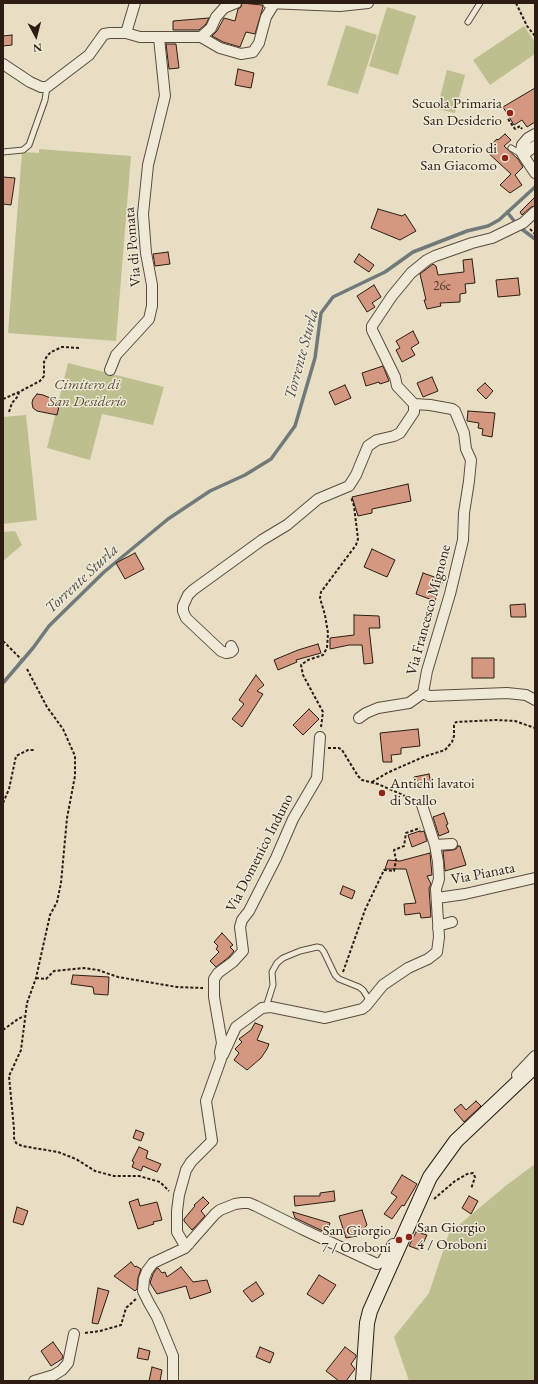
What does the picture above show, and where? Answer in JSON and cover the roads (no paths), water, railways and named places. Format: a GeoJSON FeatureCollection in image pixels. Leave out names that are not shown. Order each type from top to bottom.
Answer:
{"type":"FeatureCollection","features":[{"type":"Feature","properties":{"kind":"street"},"geometry":{"type":"LineString","coordinates":[[126,32],[135,3]]}},
{"type":"Feature","properties":{"kind":"street"},"geometry":{"type":"LineString","coordinates":[[200,37],[211,28],[216,18],[224,8],[236,3]]}},
{"type":"Feature","properties":{"kind":"street"},"geometry":{"type":"LineString","coordinates":[[3,64],[37,86],[47,88],[89,55],[104,34],[126,32],[140,37],[200,37],[220,48],[241,54],[253,52],[259,43],[271,3],[340,6],[368,3]]}},
{"type":"Feature","properties":{"kind":"street","name":"Via di Pomata"},"geometry":{"type":"LineString","coordinates":[[110,370],[116,355],[145,323],[151,312],[152,285],[146,253],[143,214],[148,165],[165,96],[159,38]]}},
{"type":"Feature","properties":{"kind":"street"},"geometry":{"type":"LineString","coordinates":[[531,136],[521,146],[521,151],[535,173]]}},
{"type":"Feature","properties":{"kind":"street"},"geometry":{"type":"LineString","coordinates":[[523,155],[535,146]]}},
{"type":"Feature","properties":{"kind":"street"},"geometry":{"type":"LineString","coordinates":[[231,646],[233,650],[231,652],[226,653],[221,650],[186,618],[183,606],[188,596],[193,590],[262,540],[287,525],[318,499],[350,486],[368,446],[377,440],[400,434],[414,412],[414,404],[397,386],[395,377],[372,333],[371,327],[392,296],[411,273],[433,254],[492,238],[519,225],[535,212]]}},
{"type":"Feature","properties":{"kind":"street","name":"Via Francesco Mignone"},"geometry":{"type":"LineString","coordinates":[[359,718],[378,708],[409,703],[423,693],[427,670],[455,574],[463,540],[464,513],[471,460],[466,449],[464,433],[455,411],[452,409],[414,404]]}},
{"type":"Feature","properties":{"kind":"street","name":"Via Francesco Mignone"},"geometry":{"type":"LineString","coordinates":[[423,693],[429,696],[507,693],[526,695],[535,700]]}},
{"type":"Feature","properties":{"kind":"street","name":"Via Domenico Induno"},"geometry":{"type":"LineString","coordinates":[[189,1244],[184,1244],[177,1232],[176,1211],[178,1195],[186,1170],[191,1162],[212,1141],[206,1101],[221,1058],[220,1052],[222,1043],[214,997],[214,979],[218,973],[233,962],[242,951],[240,927],[242,920],[249,911],[276,858],[293,819],[318,776],[320,742]]}},
{"type":"Feature","properties":{"kind":"street"},"geometry":{"type":"LineString","coordinates":[[221,1058],[236,1027],[262,1008],[266,1007],[325,1018],[362,1008],[383,985],[408,968],[428,959],[437,952],[438,928],[436,889],[439,879],[438,862],[435,845],[422,806]]}},
{"type":"Feature","properties":{"kind":"street"},"geometry":{"type":"LineString","coordinates":[[435,845],[452,844]]}},
{"type":"Feature","properties":{"kind":"street","name":"Via Pianata"},"geometry":{"type":"LineString","coordinates":[[437,898],[465,894],[535,878]]}},
{"type":"Feature","properties":{"kind":"street"},"geometry":{"type":"LineString","coordinates":[[438,928],[441,925],[452,922]]}},
{"type":"Feature","properties":{"kind":"street"},"geometry":{"type":"LineString","coordinates":[[496,1102],[494,1100],[535,1056]]}},
{"type":"Feature","properties":{"kind":"street"},"geometry":{"type":"LineString","coordinates":[[363,1381],[367,1323],[370,1311],[401,1244],[425,1186],[439,1163],[456,1141],[535,1066]]}},
{"type":"Feature","properties":{"kind":"street"},"geometry":{"type":"LineString","coordinates":[[173,1381],[173,1356],[157,1316],[143,1291],[144,1279],[147,1271],[153,1263],[181,1250],[189,1244],[220,1210],[235,1204],[249,1203],[377,1264],[382,1262],[392,1244],[401,1244]]}},
{"type":"Feature","properties":{"kind":"street"},"geometry":{"type":"LineString","coordinates":[[34,1381],[54,1375],[62,1370],[68,1363],[74,1334]]}},
{"type":"Feature","properties":{"kind":"lane"},"geometry":{"type":"LineString","coordinates":[[468,22],[480,3]]}},
{"type":"Feature","properties":{"kind":"lane"},"geometry":{"type":"LineString","coordinates":[[3,152],[23,150],[29,145],[45,100],[47,88]]}},
{"type":"Feature","properties":{"kind":"lane"},"geometry":{"type":"LineString","coordinates":[[511,148],[523,155]]}},
{"type":"Feature","properties":{"kind":"lane"},"geometry":{"type":"LineString","coordinates":[[266,1007],[273,985],[272,972],[277,963],[283,958],[300,951],[317,947],[321,948],[324,952],[335,975],[341,980],[359,987],[363,990],[370,1001]]}},
{"type":"Feature","properties":{"kind":"waterway","name":"Torrente Sturla"},"geometry":{"type":"LineString","coordinates":[[3,683],[33,648],[49,626],[104,572],[168,519],[210,491],[245,475],[271,459],[295,426],[315,358],[321,313],[333,297],[385,272],[413,252],[467,231],[488,226],[499,220],[535,187]]}},
{"type":"Feature","properties":{"kind":"waterway"},"geometry":{"type":"LineString","coordinates":[[507,212],[519,227],[535,239]]}},
{"type":"Feature","properties":{"kind":"place","name":"Scuola Primaria San Desiderio"},"geometry":{"type":"Point","coordinates":[510,113]}},
{"type":"Feature","properties":{"kind":"place","name":"Oratorio di San Giacomo"},"geometry":{"type":"Point","coordinates":[505,158]}},
{"type":"Feature","properties":{"kind":"place","name":"Antichi lavatoi di Stallo"},"geometry":{"type":"Point","coordinates":[382,793]}},
{"type":"Feature","properties":{"kind":"place","name":"San Giorgio 4 / Oroboni"},"geometry":{"type":"Point","coordinates":[409,1237]}},
{"type":"Feature","properties":{"kind":"place","name":"San Giorgio 7 / Oroboni"},"geometry":{"type":"Point","coordinates":[399,1240]}},
{"type":"Feature","properties":{"kind":"park label","name":"Cimitero di San Desiderio"},"geometry":{"type":"Point","coordinates":[87,394]}}]}
